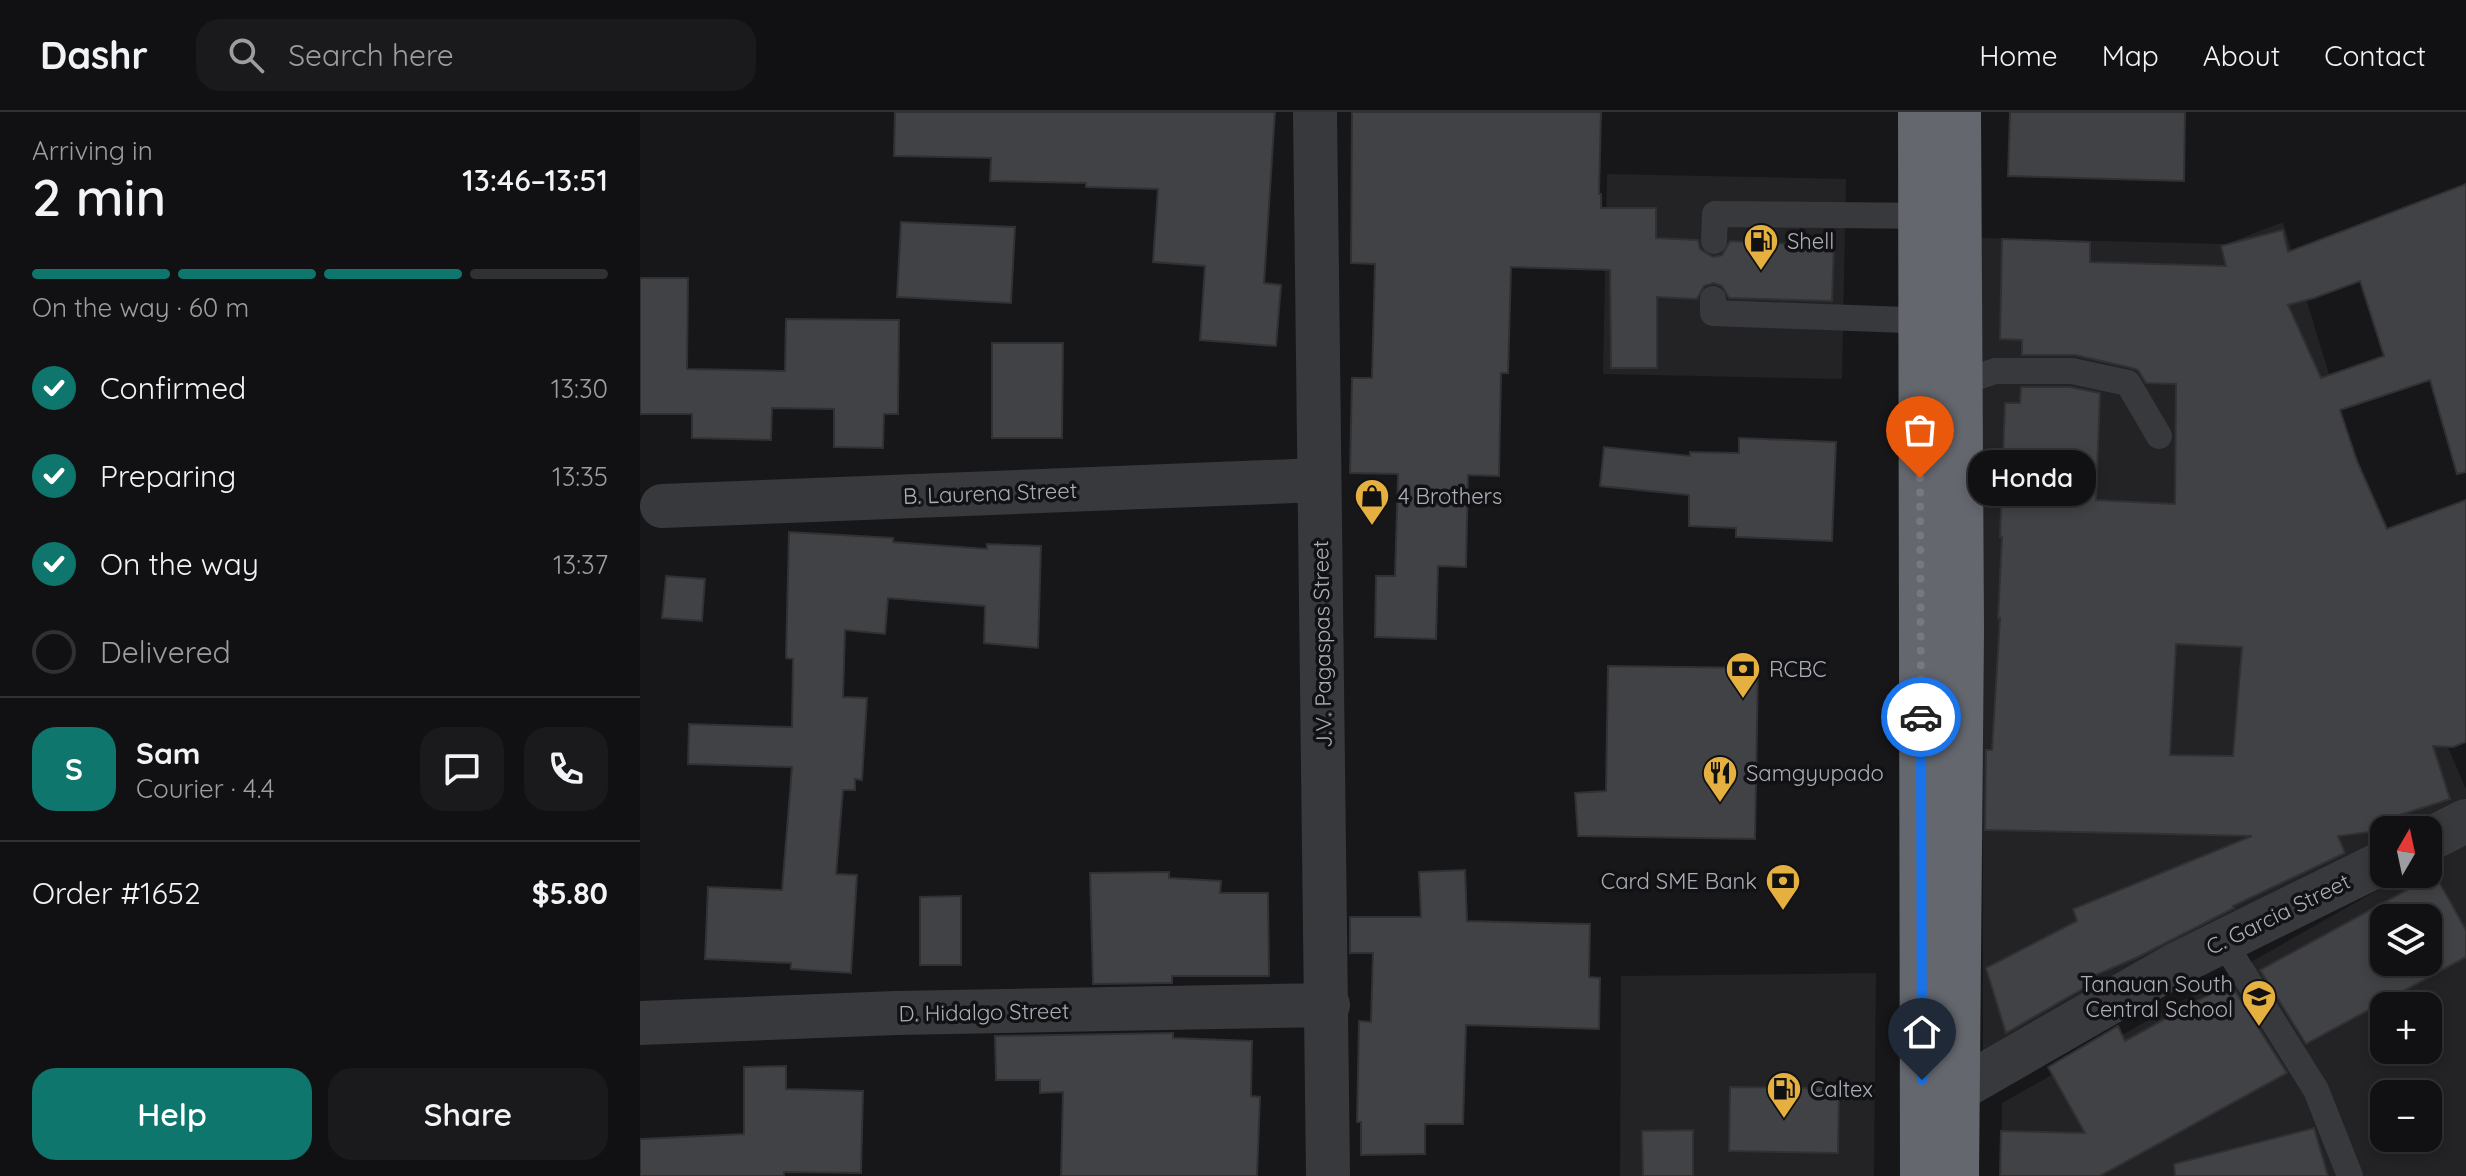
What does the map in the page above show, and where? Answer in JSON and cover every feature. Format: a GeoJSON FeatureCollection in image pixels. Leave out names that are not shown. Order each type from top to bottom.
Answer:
{"type":"FeatureCollection","features":[{"type":"Feature","properties":{"kind":"highway"},"geometry":{"type":"LineString","coordinates":[[1920,112],[1940,216]]}},
{"type":"Feature","properties":{"kind":"highway"},"geometry":{"type":"LineString","coordinates":[[1957,1176],[1939,1101],[1940,216],[1959,112]]}},
{"type":"Feature","properties":{"kind":"highway"},"geometry":{"type":"LineString","coordinates":[[1922,1176],[1939,1101],[1962,630],[1960,383],[1940,321]]}},
{"type":"Feature","properties":{"kind":"street","name":"J.V. Pagaspas Street"},"geometry":{"type":"LineString","coordinates":[[1315,112],[1328,1176]]}},
{"type":"Feature","properties":{"kind":"street","name":"B. Laurena Street"},"geometry":{"type":"LineString","coordinates":[[662,506],[1319,480]]}},
{"type":"Feature","properties":{"kind":"street"},"geometry":{"type":"LineString","coordinates":[[2442,833],[2466,821]]}},
{"type":"Feature","properties":{"kind":"street","name":"C. Garcia Street"},"geometry":{"type":"LineString","coordinates":[[1939,1101],[2175,965],[2370,869]]}},
{"type":"Feature","properties":{"kind":"street","name":"D. Hidalgo Street"},"geometry":{"type":"LineString","coordinates":[[640,1023],[896,1013],[1328,1005]]}},
{"type":"Feature","properties":{"kind":"lane"},"geometry":{"type":"LineString","coordinates":[[1714,241],[1715,214],[1940,216]]}},
{"type":"Feature","properties":{"kind":"lane"},"geometry":{"type":"LineString","coordinates":[[1713,299],[1713,313],[1940,321]]}},
{"type":"Feature","properties":{"kind":"lane"},"geometry":{"type":"LineString","coordinates":[[1960,383],[1995,371],[2072,371],[2128,383],[2159,436]]}},
{"type":"Feature","properties":{"kind":"lane"},"geometry":{"type":"LineString","coordinates":[[2223,941],[2316,1090],[2350,1176]]}},
{"type":"Feature","properties":{"kind":"shaded area"},"geometry":{"type":"Polygon","coordinates":[[[1607,174],[1846,179],[1842,379],[1603,374],[1607,174]]]}},
{"type":"Feature","properties":{"kind":"shaded area"},"geometry":{"type":"Polygon","coordinates":[[[2283,222],[2334,391],[2318,447],[2466,789],[2466,801],[2438,816],[2370,816],[2370,853],[1983,1062],[1982,238],[2226,244],[2283,222]]]}},
{"type":"Feature","properties":{"kind":"shaded area","name":"Tanauan South Central School"},"geometry":{"type":"Polygon","coordinates":[[[2466,840],[2466,1176],[2001,1176],[2002,1103],[2381,888],[2442,888],[2442,854],[2466,840]]]}},
{"type":"Feature","properties":{"kind":"shaded area"},"geometry":{"type":"Polygon","coordinates":[[[1876,973],[1874,1176],[1620,1176],[1621,976],[1876,973]]]}},
{"type":"Feature","properties":{"kind":"building"},"geometry":{"type":"Polygon","coordinates":[[[895,112],[1275,112],[1264,283],[1281,285],[1276,346],[1200,340],[1205,266],[1153,262],[1158,189],[1086,187],[1086,183],[990,181],[991,158],[894,156],[895,112]]]}},
{"type":"Feature","properties":{"kind":"building"},"geometry":{"type":"Polygon","coordinates":[[[1352,112],[1601,112],[1601,208],[1656,208],[1656,238],[1698,240],[1700,249],[1713,257],[1722,255],[1730,241],[1834,246],[1832,301],[1729,298],[1722,286],[1714,283],[1704,286],[1697,299],[1657,297],[1657,368],[1611,368],[1610,270],[1511,267],[1508,373],[1501,373],[1499,476],[1468,475],[1466,567],[1438,566],[1436,639],[1375,637],[1376,576],[1395,576],[1398,474],[1350,473],[1352,378],[1372,378],[1375,264],[1351,263],[1352,112]]]}},
{"type":"Feature","properties":{"kind":"building"},"geometry":{"type":"Polygon","coordinates":[[[2010,112],[2185,112],[2184,181],[2008,176],[2010,112]]]}},
{"type":"Feature","properties":{"kind":"building"},"geometry":{"type":"Polygon","coordinates":[[[2466,184],[2466,472],[2457,474],[2430,380],[2340,410],[2357,461],[2387,529],[2466,500],[2466,742],[2453,747],[2433,746],[2450,799],[2397,816],[2370,816],[2370,832],[2338,836],[2345,853],[2233,906],[2138,957],[2093,976],[2096,981],[2006,1033],[1986,968],[2077,921],[2073,909],[2252,836],[1985,830],[1986,750],[1992,750],[2000,618],[2005,403],[2020,403],[2021,387],[2070,387],[2100,393],[2096,500],[2175,504],[2176,384],[2146,383],[2138,370],[2075,355],[2022,355],[2022,340],[2000,339],[2002,239],[2090,242],[2090,262],[2226,266],[2221,246],[2283,230],[2288,252],[2466,184]],[[2360,281],[2288,305],[2321,378],[2384,356],[2360,281]],[[2176,644],[2170,755],[2233,756],[2242,647],[2176,644]]]}},
{"type":"Feature","properties":{"kind":"building"},"geometry":{"type":"Polygon","coordinates":[[[901,222],[1015,227],[1011,303],[897,297],[901,222]]]}},
{"type":"Feature","properties":{"kind":"building"},"geometry":{"type":"Polygon","coordinates":[[[640,278],[688,278],[687,369],[785,371],[786,319],[899,320],[898,414],[884,414],[883,448],[834,447],[834,409],[772,408],[771,440],[692,438],[692,414],[640,414],[640,278]]]}},
{"type":"Feature","properties":{"kind":"building"},"geometry":{"type":"Polygon","coordinates":[[[992,343],[1063,343],[1062,438],[992,438],[992,343]]]}},
{"type":"Feature","properties":{"kind":"building"},"geometry":{"type":"Polygon","coordinates":[[[1739,438],[1836,442],[1832,541],[1736,537],[1736,528],[1689,526],[1689,495],[1600,486],[1604,447],[1690,456],[1690,452],[1739,453],[1739,438]]]}},
{"type":"Feature","properties":{"kind":"building"},"geometry":{"type":"Polygon","coordinates":[[[789,532],[893,538],[893,542],[987,549],[987,544],[1041,546],[1038,648],[984,643],[985,606],[888,598],[885,634],[845,630],[843,697],[867,698],[862,780],[855,779],[855,790],[843,790],[836,874],[857,875],[851,973],[791,969],[791,963],[705,959],[708,887],[782,890],[792,767],[688,764],[689,724],[792,727],[793,659],[786,658],[789,532]]]}},
{"type":"Feature","properties":{"kind":"building"},"geometry":{"type":"Polygon","coordinates":[[[666,576],[705,579],[702,621],[662,618],[666,576]]]}},
{"type":"Feature","properties":{"kind":"building"},"geometry":{"type":"Polygon","coordinates":[[[1608,666],[1758,668],[1755,839],[1578,836],[1575,793],[1606,791],[1608,666]]]}},
{"type":"Feature","properties":{"kind":"building"},"geometry":{"type":"Polygon","coordinates":[[[1465,870],[1467,921],[1590,924],[1589,977],[1600,978],[1599,1029],[1466,1025],[1463,1124],[1425,1124],[1425,1154],[1361,1155],[1361,1122],[1357,1122],[1359,1021],[1371,1022],[1373,953],[1350,953],[1350,917],[1421,917],[1419,872],[1465,870]]]}},
{"type":"Feature","properties":{"kind":"building"},"geometry":{"type":"Polygon","coordinates":[[[1169,872],[1169,878],[1221,881],[1220,893],[1268,893],[1269,976],[1172,976],[1172,983],[1093,984],[1090,873],[1169,872]]]}},
{"type":"Feature","properties":{"kind":"building"},"geometry":{"type":"Polygon","coordinates":[[[2442,887],[2466,930],[2466,957],[2442,970],[2442,904],[2381,904],[2410,888],[2442,887]]]}},
{"type":"Feature","properties":{"kind":"building"},"geometry":{"type":"Polygon","coordinates":[[[961,896],[961,965],[920,965],[920,897],[961,896]]]}},
{"type":"Feature","properties":{"kind":"building"},"geometry":{"type":"Polygon","coordinates":[[[2370,910],[2370,976],[2431,976],[2402,992],[2370,992],[2370,1009],[2306,1044],[2260,970],[2370,910]]]}},
{"type":"Feature","properties":{"kind":"building"},"geometry":{"type":"Polygon","coordinates":[[[2230,983],[2287,1073],[2100,1176],[2000,1176],[2001,1131],[2085,1133],[2048,1067],[2118,1026],[2125,1041],[2230,983]]]}},
{"type":"Feature","properties":{"kind":"building"},"geometry":{"type":"Polygon","coordinates":[[[1173,1033],[1173,1038],[1252,1041],[1251,1096],[1260,1097],[1257,1176],[1061,1176],[1063,1092],[1040,1093],[1040,1080],[996,1080],[995,1036],[1173,1033]]]}},
{"type":"Feature","properties":{"kind":"building"},"geometry":{"type":"Polygon","coordinates":[[[786,1066],[786,1089],[863,1091],[861,1173],[640,1176],[640,1139],[744,1134],[744,1067],[786,1066]]]}},
{"type":"Feature","properties":{"kind":"building","name":"Caltex"},"geometry":{"type":"Polygon","coordinates":[[[1730,1087],[1839,1088],[1838,1153],[1729,1151],[1730,1087]]]}},
{"type":"Feature","properties":{"kind":"building"},"geometry":{"type":"Polygon","coordinates":[[[2314,1128],[2328,1176],[2175,1176],[2174,1164],[2314,1128]]]}},
{"type":"Feature","properties":{"kind":"building"},"geometry":{"type":"Polygon","coordinates":[[[1693,1130],[1693,1176],[1643,1176],[1642,1131],[1693,1130]]]}},
{"type":"Feature","properties":{"kind":"way so far"},"geometry":{"type":"LineString","coordinates":[[1920,478],[1921,717]]}},
{"type":"Feature","properties":{"kind":"place","name":"Shell"},"geometry":{"type":"Point","coordinates":[1761,272]}},
{"type":"Feature","properties":{"kind":"place","name":"Honda"},"geometry":{"type":"Point","coordinates":[1920,478]}},
{"type":"Feature","properties":{"kind":"place","name":"4 Brothers"},"geometry":{"type":"Point","coordinates":[1372,527]}},
{"type":"Feature","properties":{"kind":"place","name":"RCBC"},"geometry":{"type":"Point","coordinates":[1743,700]}},
{"type":"Feature","properties":{"kind":"place","name":"Samgyupado"},"geometry":{"type":"Point","coordinates":[1720,804]}},
{"type":"Feature","properties":{"kind":"place","name":"Card SME Bank"},"geometry":{"type":"Point","coordinates":[1783,912]}},
{"type":"Feature","properties":{"kind":"place","name":"Tanauan South Central School"},"geometry":{"type":"Point","coordinates":[2259,1028]}},
{"type":"Feature","properties":{"kind":"place","name":"Caltex"},"geometry":{"type":"Point","coordinates":[1784,1120]}},
{"type":"Feature","properties":{"kind":"route"},"geometry":{"type":"LineString","coordinates":[[1921,717],[1922,1080]]}}]}
